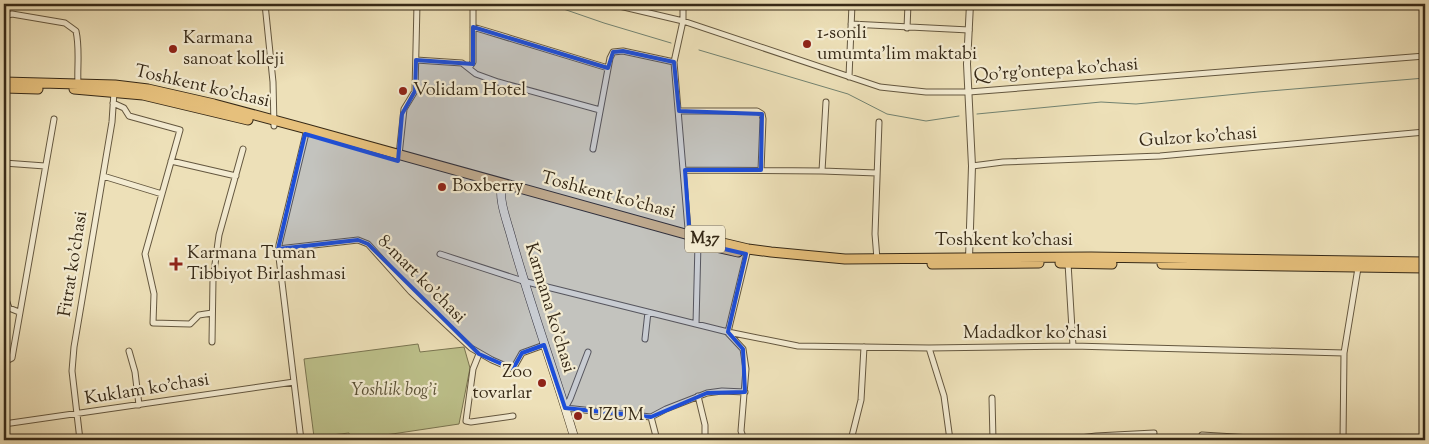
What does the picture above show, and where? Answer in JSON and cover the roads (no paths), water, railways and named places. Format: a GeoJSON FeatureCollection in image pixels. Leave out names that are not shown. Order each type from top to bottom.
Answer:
{"type":"FeatureCollection","features":[{"type":"Feature","properties":{"kind":"highway","name":"Toshkent ko'chasi"},"geometry":{"type":"LineString","coordinates":[[4,82],[78,87],[143,95],[274,124],[399,155],[501,187]]}},
{"type":"Feature","properties":{"kind":"highway","name":"Toshkent ko'chasi"},"geometry":{"type":"LineString","coordinates":[[4,88],[115,85],[148,89],[214,104],[274,124]]}},
{"type":"Feature","properties":{"kind":"highway","name":"Toshkent ko'chasi"},"geometry":{"type":"LineString","coordinates":[[306,132],[692,240],[794,261],[844,264],[1091,257],[1425,262]]}},
{"type":"Feature","properties":{"kind":"highway","name":"Toshkent ko'chasi"},"geometry":{"type":"LineString","coordinates":[[747,251],[845,259],[1425,268]]}},
{"type":"Feature","properties":{"kind":"main road","name":"Karmana ko'chasi"},"geometry":{"type":"LineString","coordinates":[[501,187],[524,281],[574,439]]}},
{"type":"Feature","properties":{"kind":"street"},"geometry":{"type":"LineString","coordinates":[[265,4],[273,82],[274,124]]}},
{"type":"Feature","properties":{"kind":"street"},"geometry":{"type":"LineString","coordinates":[[399,155],[404,109],[415,91],[417,4]]}},
{"type":"Feature","properties":{"kind":"street"},"geometry":{"type":"LineString","coordinates":[[469,68],[473,62],[473,4]]}},
{"type":"Feature","properties":{"kind":"street","name":"Qo'rg'ontepa ko'chasi"},"geometry":{"type":"LineString","coordinates":[[611,4],[683,21],[880,87],[926,92],[969,92],[1425,56]]}},
{"type":"Feature","properties":{"kind":"street"},"geometry":{"type":"LineString","coordinates":[[683,4],[683,21],[674,62],[692,240],[696,324]]}},
{"type":"Feature","properties":{"kind":"street"},"geometry":{"type":"LineString","coordinates":[[849,77],[852,4]]}},
{"type":"Feature","properties":{"kind":"street"},"geometry":{"type":"LineString","coordinates":[[907,28],[908,4]]}},
{"type":"Feature","properties":{"kind":"street"},"geometry":{"type":"LineString","coordinates":[[969,261],[972,166],[968,64],[970,4]]}},
{"type":"Feature","properties":{"kind":"street"},"geometry":{"type":"LineString","coordinates":[[4,16],[12,14],[65,23],[76,32],[79,42],[78,87]]}},
{"type":"Feature","properties":{"kind":"street"},"geometry":{"type":"LineString","coordinates":[[851,24],[969,30]]}},
{"type":"Feature","properties":{"kind":"street"},"geometry":{"type":"LineString","coordinates":[[473,27],[608,68]]}},
{"type":"Feature","properties":{"kind":"street"},"geometry":{"type":"LineString","coordinates":[[593,149],[610,58],[613,52],[623,51],[674,62]]}},
{"type":"Feature","properties":{"kind":"street"},"geometry":{"type":"LineString","coordinates":[[416,60],[462,63],[476,74],[498,82],[600,110]]}},
{"type":"Feature","properties":{"kind":"street","name":"Fitrat ko'chasi"},"geometry":{"type":"LineString","coordinates":[[80,440],[72,371],[74,348],[114,92]]}},
{"type":"Feature","properties":{"kind":"street"},"geometry":{"type":"LineString","coordinates":[[822,171],[826,102]]}},
{"type":"Feature","properties":{"kind":"street"},"geometry":{"type":"LineString","coordinates":[[113,103],[124,108],[129,116],[180,130],[145,254],[154,294],[153,323],[190,324],[199,315],[212,313]]}},
{"type":"Feature","properties":{"kind":"street"},"geometry":{"type":"LineString","coordinates":[[679,111],[757,111],[762,114],[761,170]]}},
{"type":"Feature","properties":{"kind":"street"},"geometry":{"type":"LineString","coordinates":[[4,362],[12,358],[54,119]]}},
{"type":"Feature","properties":{"kind":"street"},"geometry":{"type":"LineString","coordinates":[[877,259],[879,122]]}},
{"type":"Feature","properties":{"kind":"street"},"geometry":{"type":"LineString","coordinates":[[301,440],[278,249],[306,132]]}},
{"type":"Feature","properties":{"kind":"street","name":"Gulzor ko'chasi"},"geometry":{"type":"LineString","coordinates":[[972,166],[1003,162],[1160,156],[1425,132]]}},
{"type":"Feature","properties":{"kind":"street"},"geometry":{"type":"LineString","coordinates":[[212,342],[212,279],[219,235],[243,149]]}},
{"type":"Feature","properties":{"kind":"street"},"geometry":{"type":"LineString","coordinates":[[171,160],[236,176]]}},
{"type":"Feature","properties":{"kind":"street"},"geometry":{"type":"LineString","coordinates":[[4,164],[45,166]]}},
{"type":"Feature","properties":{"kind":"street"},"geometry":{"type":"LineString","coordinates":[[684,170],[877,173]]}},
{"type":"Feature","properties":{"kind":"street"},"geometry":{"type":"LineString","coordinates":[[102,176],[162,194]]}},
{"type":"Feature","properties":{"kind":"street","name":"8-mart ko'chasi"},"geometry":{"type":"LineString","coordinates":[[278,249],[358,240],[368,244],[412,292],[479,354],[513,369],[522,354],[544,345]]}},
{"type":"Feature","properties":{"kind":"street"},"geometry":{"type":"LineString","coordinates":[[744,440],[741,431],[746,369],[743,349],[728,332],[747,251]]}},
{"type":"Feature","properties":{"kind":"street","name":"Madadkor ko'chasi"},"geometry":{"type":"LineString","coordinates":[[440,254],[524,281],[728,332],[798,346],[929,348],[1073,346],[1344,353]]}},
{"type":"Feature","properties":{"kind":"street"},"geometry":{"type":"LineString","coordinates":[[1068,263],[1073,346]]}},
{"type":"Feature","properties":{"kind":"street"},"geometry":{"type":"LineString","coordinates":[[1342,440],[1344,353],[1358,268]]}},
{"type":"Feature","properties":{"kind":"street"},"geometry":{"type":"LineString","coordinates":[[4,294],[9,308],[19,312]]}},
{"type":"Feature","properties":{"kind":"street"},"geometry":{"type":"LineString","coordinates":[[645,339],[648,312]]}},
{"type":"Feature","properties":{"kind":"street"},"geometry":{"type":"LineString","coordinates":[[851,440],[861,400],[864,347]]}},
{"type":"Feature","properties":{"kind":"street"},"geometry":{"type":"LineString","coordinates":[[929,348],[944,396],[950,440]]}},
{"type":"Feature","properties":{"kind":"street"},"geometry":{"type":"LineString","coordinates":[[129,351],[135,372],[139,405]]}},
{"type":"Feature","properties":{"kind":"street"},"geometry":{"type":"LineString","coordinates":[[588,352],[565,408],[651,417],[707,393],[722,391],[745,392]]}},
{"type":"Feature","properties":{"kind":"street"},"geometry":{"type":"LineString","coordinates":[[479,354],[473,369],[466,421],[471,422],[513,416]]}},
{"type":"Feature","properties":{"kind":"street","name":"Kuklam ko'chasi"},"geometry":{"type":"LineString","coordinates":[[4,424],[294,382]]}},
{"type":"Feature","properties":{"kind":"street"},"geometry":{"type":"LineString","coordinates":[[698,396],[705,425],[705,440]]}},
{"type":"Feature","properties":{"kind":"street"},"geometry":{"type":"LineString","coordinates":[[992,398],[993,440]]}},
{"type":"Feature","properties":{"kind":"street"},"geometry":{"type":"LineString","coordinates":[[651,417],[657,440]]}},
{"type":"Feature","properties":{"kind":"street"},"geometry":{"type":"LineString","coordinates":[[1065,440],[1110,438],[1154,433]]}},
{"type":"Feature","properties":{"kind":"street"},"geometry":{"type":"LineString","coordinates":[[1202,438],[1284,440]]}},
{"type":"Feature","properties":{"kind":"street"},"geometry":{"type":"LineString","coordinates":[[563,440],[574,439]]}},
{"type":"Feature","properties":{"kind":"waterway"},"geometry":{"type":"LineString","coordinates":[[549,4],[671,43]]}},
{"type":"Feature","properties":{"kind":"waterway"},"geometry":{"type":"LineString","coordinates":[[699,50],[848,94],[887,114],[926,121],[959,116]]}},
{"type":"Feature","properties":{"kind":"waterway"},"geometry":{"type":"LineString","coordinates":[[977,114],[1101,102],[1136,104],[1425,78]]}},
{"type":"Feature","properties":{"kind":"place","name":"1-sonli umumta'lim maktabi"},"geometry":{"type":"Point","coordinates":[807,44]}},
{"type":"Feature","properties":{"kind":"place","name":"Karmana sanoat kolleji"},"geometry":{"type":"Point","coordinates":[173,49]}},
{"type":"Feature","properties":{"kind":"place","name":"Volidam Hotel"},"geometry":{"type":"Point","coordinates":[403,91]}},
{"type":"Feature","properties":{"kind":"place","name":"Boxberry"},"geometry":{"type":"Point","coordinates":[442,187]}},
{"type":"Feature","properties":{"kind":"place","name":"Karmana Tuman Tibbiyot Birlashmasi"},"geometry":{"type":"Point","coordinates":[176,264]}},
{"type":"Feature","properties":{"kind":"place","name":"Zoo tovarlar"},"geometry":{"type":"Point","coordinates":[542,383]}},
{"type":"Feature","properties":{"kind":"place","name":"UZUM"},"geometry":{"type":"Point","coordinates":[578,416]}},
{"type":"Feature","properties":{"kind":"park label","name":"Yoshlik bog'i"},"geometry":{"type":"Point","coordinates":[394,391]}}]}
